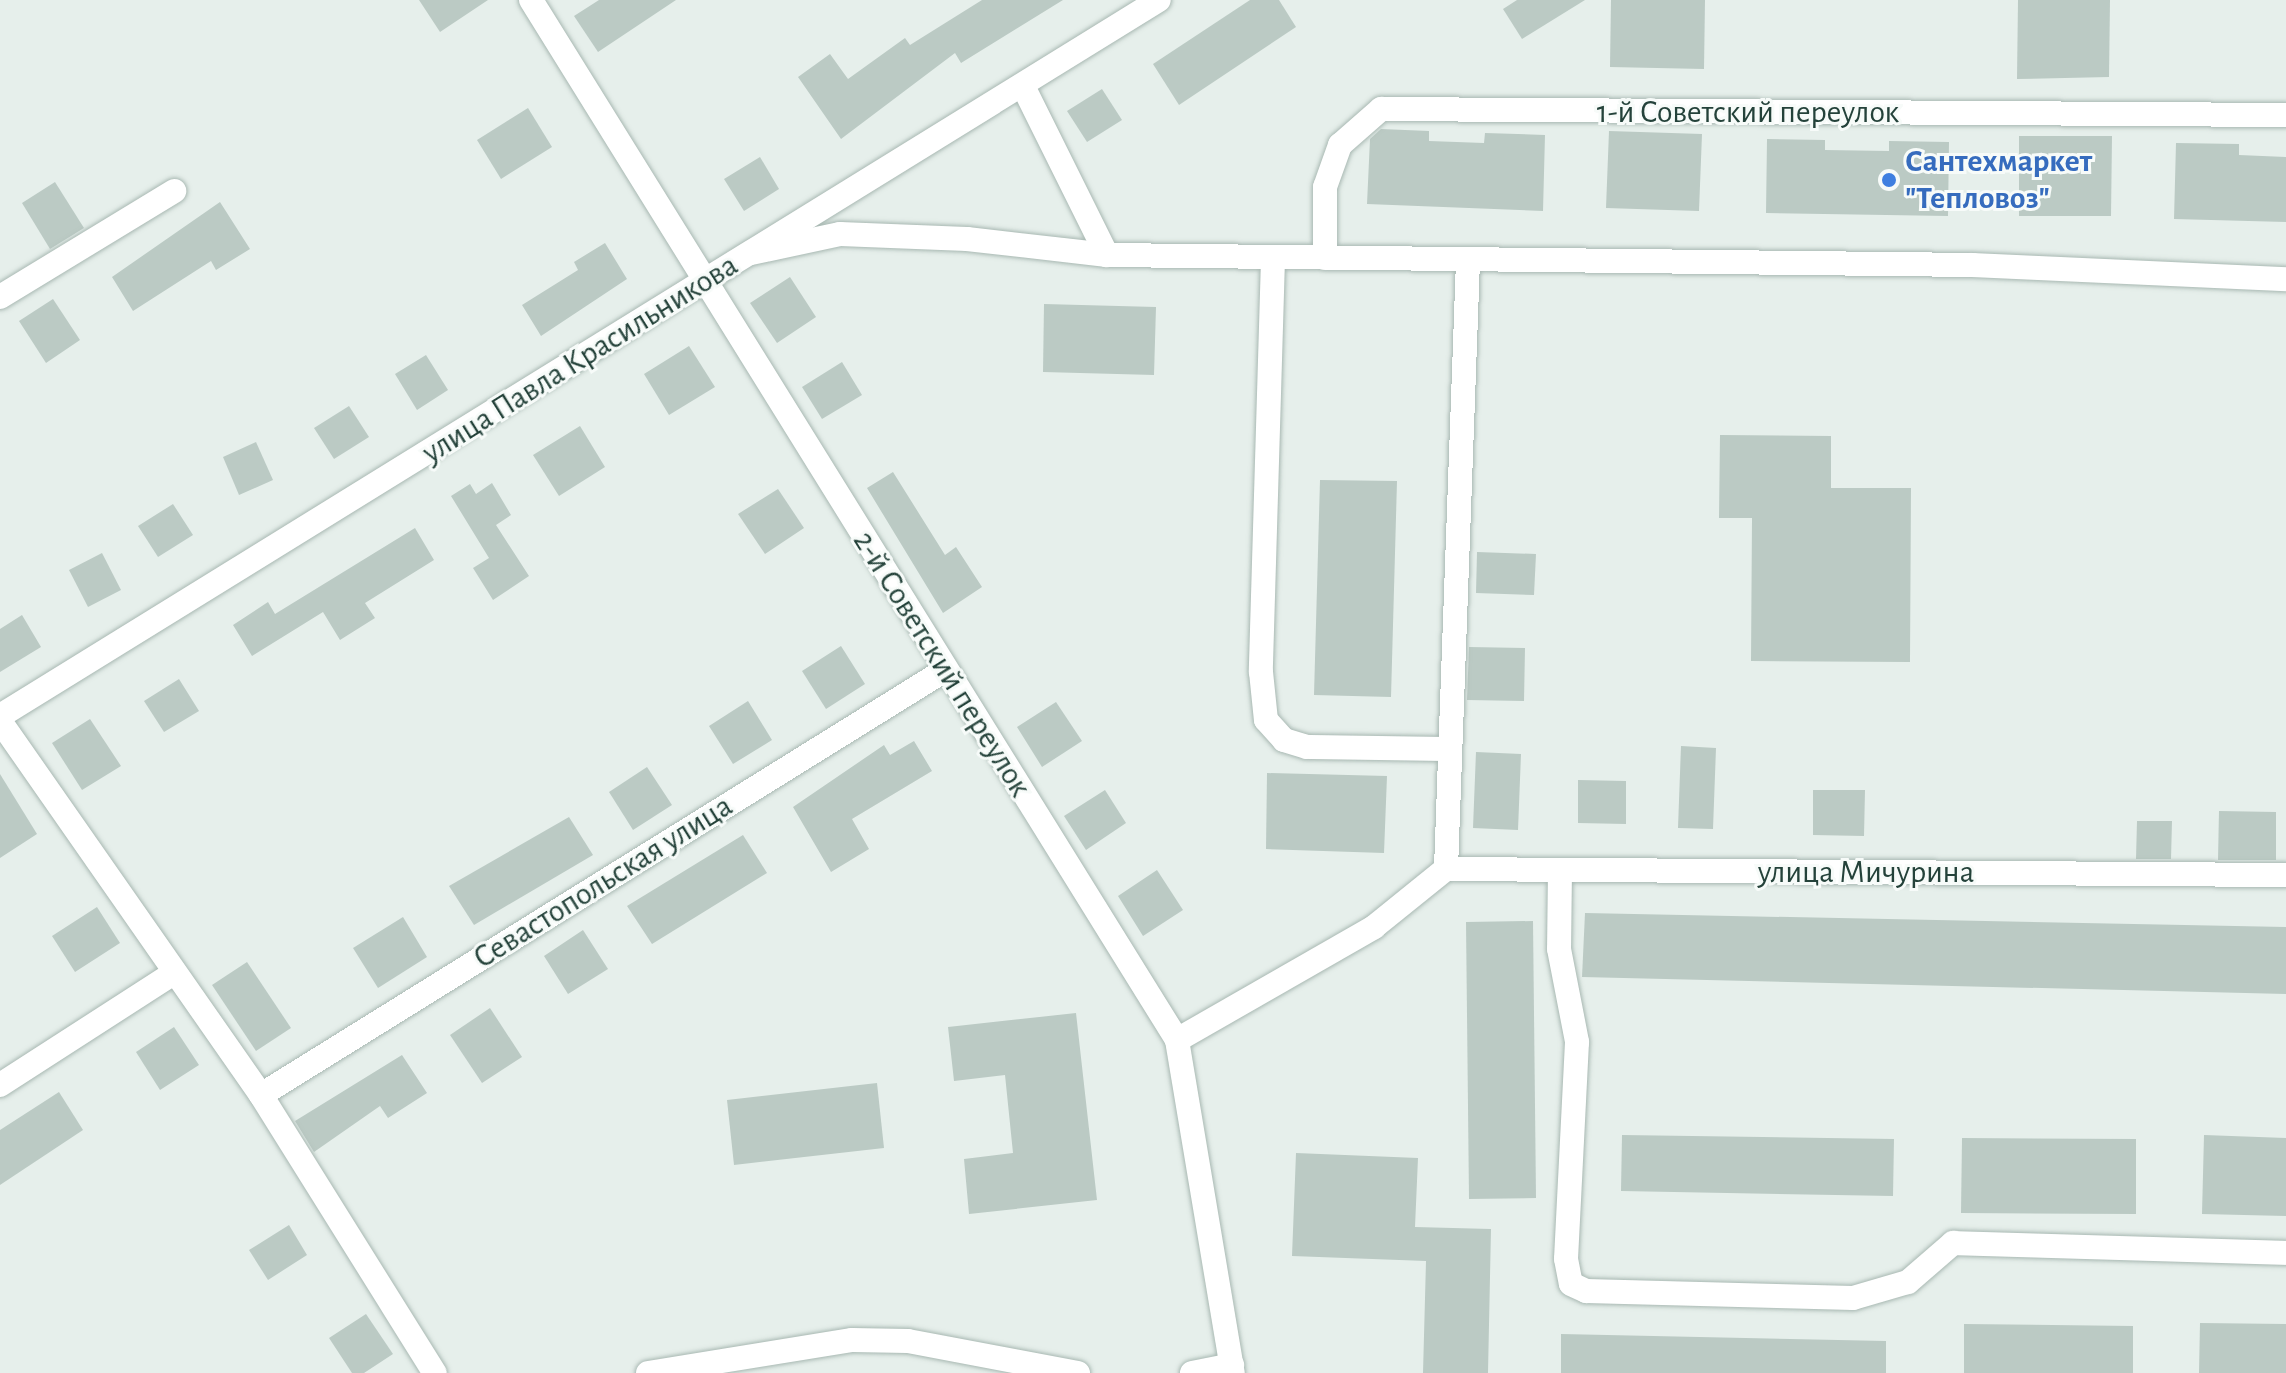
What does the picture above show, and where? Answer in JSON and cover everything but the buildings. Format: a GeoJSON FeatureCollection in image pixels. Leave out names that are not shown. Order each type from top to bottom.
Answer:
{"type":"FeatureCollection","features":[{"type":"Feature","properties":{"kind":"street","name":"улица Павла Красильникова"},"geometry":{"type":"LineString","coordinates":[[0,718],[1159,0]]}},
{"type":"Feature","properties":{"kind":"street","name":"2-й Советский переулок"},"geometry":{"type":"LineString","coordinates":[[533,1],[1177,1040],[1232,1369]]}},
{"type":"Feature","properties":{"kind":"street"},"geometry":{"type":"LineString","coordinates":[[1023,86],[1107,255]]}},
{"type":"Feature","properties":{"kind":"street","name":"1-й Советский переулок"},"geometry":{"type":"LineString","coordinates":[[1325,258],[1325,187],[1340,145],[1381,109],[2286,115]]}},
{"type":"Feature","properties":{"kind":"street"},"geometry":{"type":"LineString","coordinates":[[0,297],[174,191]]}},
{"type":"Feature","properties":{"kind":"street"},"geometry":{"type":"LineString","coordinates":[[751,253],[840,234],[967,239],[1107,255],[1973,265],[2286,279]]}},
{"type":"Feature","properties":{"kind":"street"},"geometry":{"type":"LineString","coordinates":[[1273,259],[1261,672],[1266,720],[1284,740],[1307,747],[1450,749]]}},
{"type":"Feature","properties":{"kind":"street"},"geometry":{"type":"LineString","coordinates":[[1177,1040],[1374,927],[1446,869],[1468,260]]}},
{"type":"Feature","properties":{"kind":"street","name":"Севастопольская улица"},"geometry":{"type":"LineString","coordinates":[[261,1095],[945,670]]}},
{"type":"Feature","properties":{"kind":"street"},"geometry":{"type":"LineString","coordinates":[[0,718],[171,975],[261,1095],[435,1373]]}},
{"type":"Feature","properties":{"kind":"street","name":"улица Мичурина"},"geometry":{"type":"LineString","coordinates":[[1446,869],[2286,875]]}},
{"type":"Feature","properties":{"kind":"street"},"geometry":{"type":"LineString","coordinates":[[1560,870],[1559,949],[1577,1042],[1566,1259],[1571,1284],[1586,1291],[1853,1298],[1908,1282],[1931,1256],[1953,1243],[2286,1253]]}},
{"type":"Feature","properties":{"kind":"street"},"geometry":{"type":"LineString","coordinates":[[0,1085],[171,975]]}},
{"type":"Feature","properties":{"kind":"street"},"geometry":{"type":"LineString","coordinates":[[648,1373],[852,1340],[908,1341],[1078,1373]]}},
{"type":"Feature","properties":{"kind":"street"},"geometry":{"type":"LineString","coordinates":[[1192,1373],[1232,1369]]}},
{"type":"Feature","properties":{"kind":"place","name":"Сантехмаркет \"Тепловоз\""},"geometry":{"type":"Point","coordinates":[1889,180]}}]}
